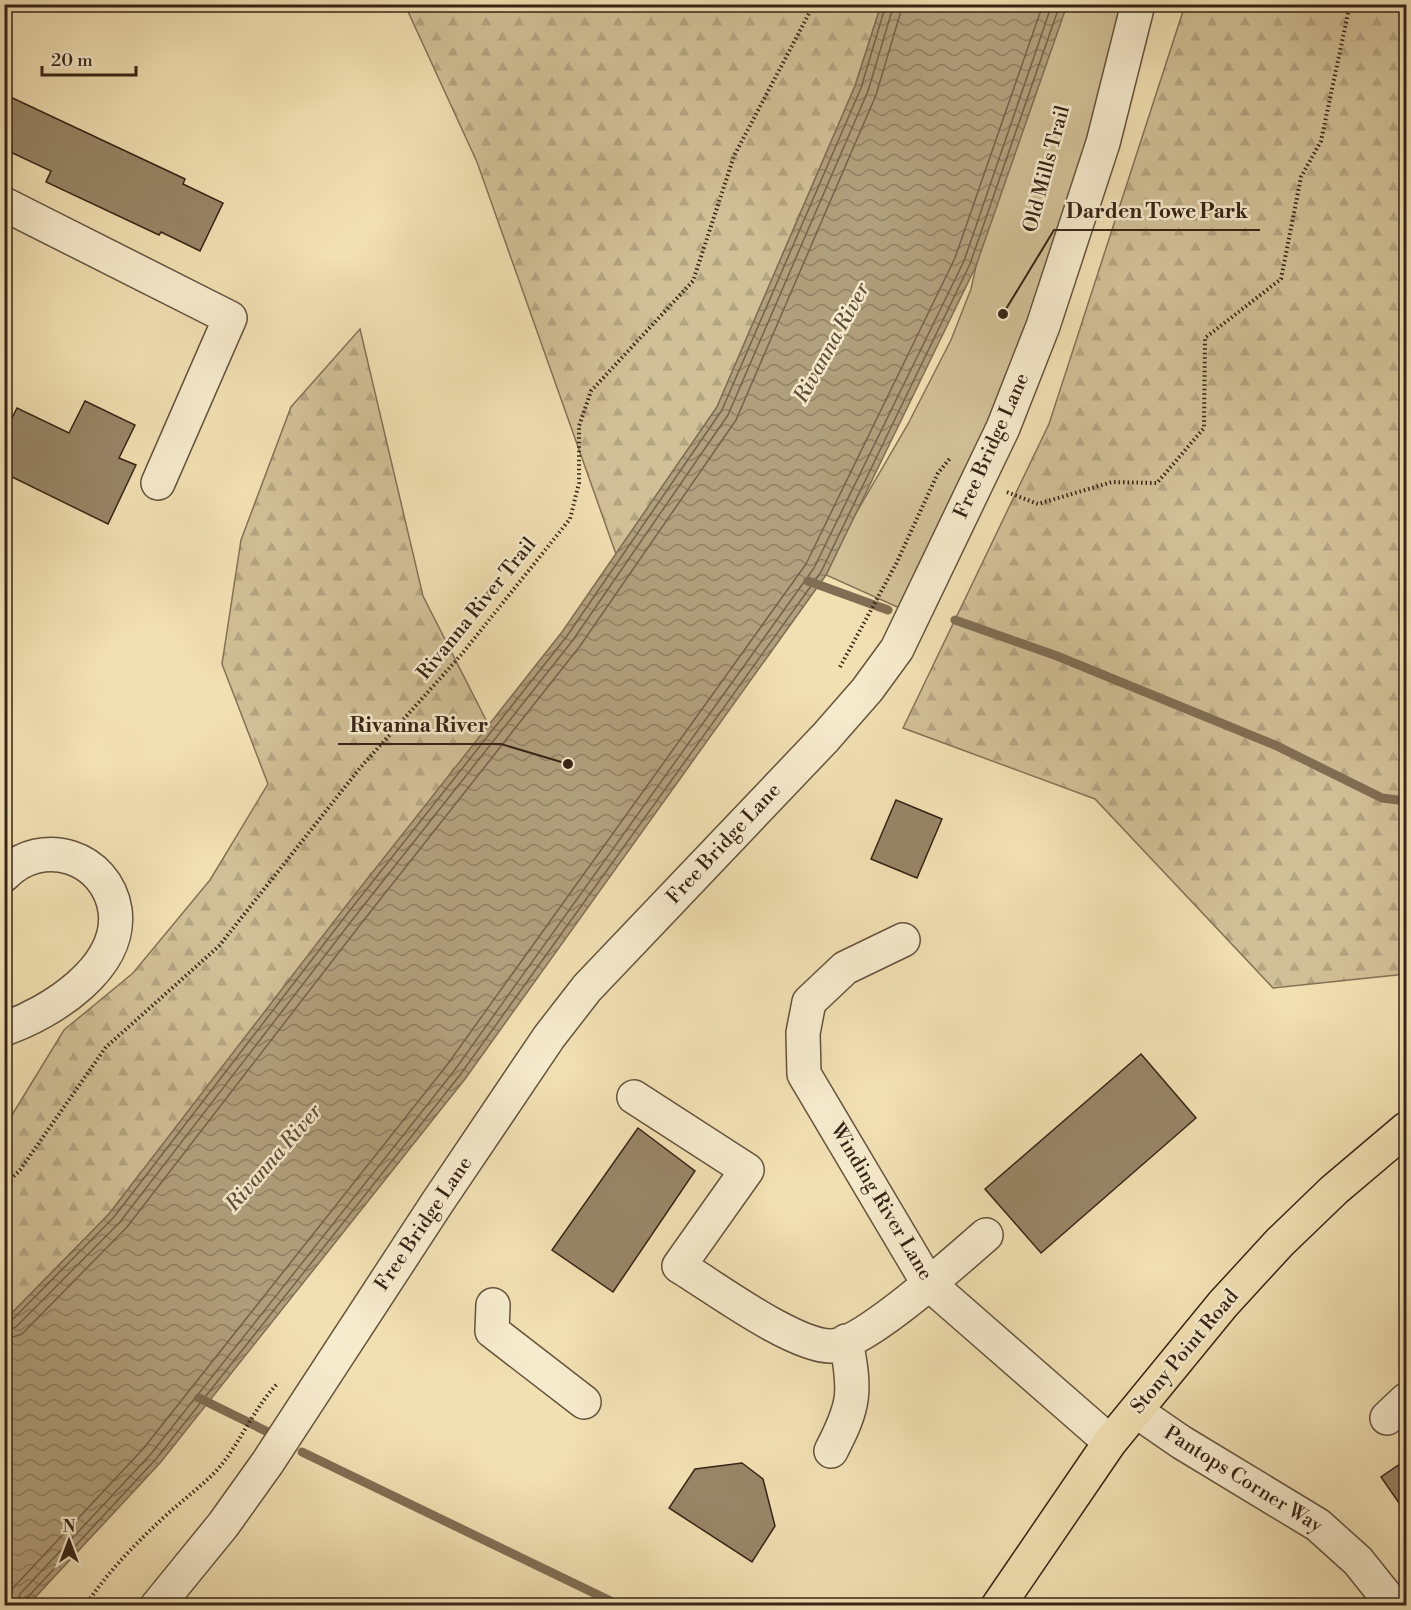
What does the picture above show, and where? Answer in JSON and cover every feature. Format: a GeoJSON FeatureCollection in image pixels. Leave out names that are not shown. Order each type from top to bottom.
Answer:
{"type":"FeatureCollection","features":[{"type":"Feature","properties":{"kind":"main road","name":"Stony Point Road"},"geometry":{"type":"LineString","coordinates":[[998,1605],[1110,1442],[1223,1304],[1280,1242],[1334,1190],[1407,1129]]}},
{"type":"Feature","properties":{"kind":"street","name":"Free Bridge Lane"},"geometry":{"type":"LineString","coordinates":[[157,1605],[223,1525],[268,1462],[437,1203],[549,1037],[587,988],[867,690],[897,649],[1003,428],[1043,326],[1103,142],[1138,4]]}},
{"type":"Feature","properties":{"kind":"street"},"geometry":{"type":"LineString","coordinates":[[4,204],[230,318],[158,483]]}},
{"type":"Feature","properties":{"kind":"street"},"geometry":{"type":"LineString","coordinates":[[4,875],[23,860],[44,854],[65,855],[85,863],[101,877],[110,891],[115,912],[114,933],[102,960],[81,986],[60,1003],[27,1021],[4,1029]]}},
{"type":"Feature","properties":{"kind":"street","name":"Winding River Lane"},"geometry":{"type":"LineString","coordinates":[[903,940],[845,968],[809,1002],[803,1033],[804,1074],[928,1283],[1110,1442]]}},
{"type":"Feature","properties":{"kind":"street"},"geometry":{"type":"LineString","coordinates":[[634,1097],[747,1170],[679,1266],[799,1339],[832,1346],[861,1336],[987,1235]]}},
{"type":"Feature","properties":{"kind":"street"},"geometry":{"type":"LineString","coordinates":[[494,1305],[492,1330],[584,1402]]}},
{"type":"Feature","properties":{"kind":"street"},"geometry":{"type":"LineString","coordinates":[[831,1451],[849,1416],[854,1379],[846,1341]]}},
{"type":"Feature","properties":{"kind":"street","name":"Pantops Corner Way"},"geometry":{"type":"LineString","coordinates":[[1136,1411],[1181,1442],[1318,1525],[1358,1561],[1394,1605]]}},
{"type":"Feature","properties":{"kind":"path","name":"Rivanna River Trail"},"geometry":{"type":"LineString","coordinates":[[4,1186],[20,1170],[106,1047],[219,946],[360,768],[461,655],[570,519],[579,483],[579,426],[591,391],[693,281],[734,156],[814,4]]}},
{"type":"Feature","properties":{"kind":"path"},"geometry":{"type":"LineString","coordinates":[[978,482],[1038,504],[1112,482],[1157,483],[1204,428],[1205,338],[1281,279],[1301,177],[1321,141],[1350,4]]}},
{"type":"Feature","properties":{"kind":"path"},"geometry":{"type":"LineString","coordinates":[[861,629],[896,564],[938,473],[957,449]]}},
{"type":"Feature","properties":{"kind":"path"},"geometry":{"type":"LineString","coordinates":[[85,1605],[117,1562],[162,1518],[204,1484],[223,1462],[266,1395]]}},
{"type":"Feature","properties":{"kind":"green space"},"geometry":{"type":"Polygon","coordinates":[[[405,5],[881,5],[855,86],[717,407],[616,554],[477,162],[405,5]]]}},
{"type":"Feature","properties":{"kind":"green space"},"geometry":{"type":"Polygon","coordinates":[[[1060,5],[1137,5],[1095,155],[915,615],[826,575],[852,520],[908,424],[951,340],[971,289],[985,226],[1060,5]]]}},
{"type":"Feature","properties":{"kind":"green space"},"geometry":{"type":"Polygon","coordinates":[[[1185,5],[1406,5],[1406,974],[1273,988],[1095,799],[903,728],[1049,424],[1185,5]]]}},
{"type":"Feature","properties":{"kind":"green space"},"geometry":{"type":"Polygon","coordinates":[[[360,329],[423,596],[489,726],[109,1214],[5,1320],[4,1128],[64,1030],[133,973],[210,880],[268,784],[222,664],[241,540],[291,407],[360,329]]]}},
{"type":"Feature","properties":{"kind":"water"},"geometry":{"type":"Polygon","coordinates":[[[881,5],[1067,5],[976,266],[826,575],[465,1079],[160,1463],[28,1605],[5,1605],[5,1320],[109,1214],[342,911],[562,632],[717,407],[855,86],[881,5]]]}},
{"type":"Feature","properties":{"kind":"building"},"geometry":{"type":"Polygon","coordinates":[[[4,94],[185,179],[183,184],[223,203],[200,251],[161,232],[159,235],[46,182],[51,171],[4,149],[4,94]]]}},
{"type":"Feature","properties":{"kind":"building"},"geometry":{"type":"Polygon","coordinates":[[[85,401],[135,425],[119,458],[136,465],[108,524],[4,473],[4,434],[17,408],[69,433],[85,401]]]}},
{"type":"Feature","properties":{"kind":"building"},"geometry":{"type":"Polygon","coordinates":[[[896,800],[942,819],[917,878],[871,859],[896,800]]]}},
{"type":"Feature","properties":{"kind":"building"},"geometry":{"type":"Polygon","coordinates":[[[1141,1054],[1196,1118],[1041,1253],[985,1189],[1141,1054]]]}},
{"type":"Feature","properties":{"kind":"building"},"geometry":{"type":"Polygon","coordinates":[[[638,1128],[695,1171],[613,1292],[552,1250],[638,1128]]]}},
{"type":"Feature","properties":{"kind":"building"},"geometry":{"type":"Polygon","coordinates":[[[1406,1460],[1406,1513],[1381,1477],[1406,1460]]]}},
{"type":"Feature","properties":{"kind":"building"},"geometry":{"type":"Polygon","coordinates":[[[742,1463],[763,1479],[775,1526],[752,1562],[669,1508],[695,1469],[742,1463]]]}},
{"type":"Feature","properties":{"kind":"waterway"},"geometry":{"type":"LineString","coordinates":[[808,581],[888,610]]}},
{"type":"Feature","properties":{"kind":"waterway"},"geometry":{"type":"LineString","coordinates":[[955,620],[1057,656],[1277,746],[1382,798],[1406,801]]}},
{"type":"Feature","properties":{"kind":"waterway"},"geometry":{"type":"LineString","coordinates":[[199,1398],[270,1433]]}},
{"type":"Feature","properties":{"kind":"waterway"},"geometry":{"type":"LineString","coordinates":[[302,1452],[621,1606]]}},
{"type":"Feature","properties":{"kind":"place","name":"Darden Towe Park"},"geometry":{"type":"Point","coordinates":[1003,314]}},
{"type":"Feature","properties":{"kind":"place","name":"Rivanna River"},"geometry":{"type":"Point","coordinates":[568,764]}}]}
